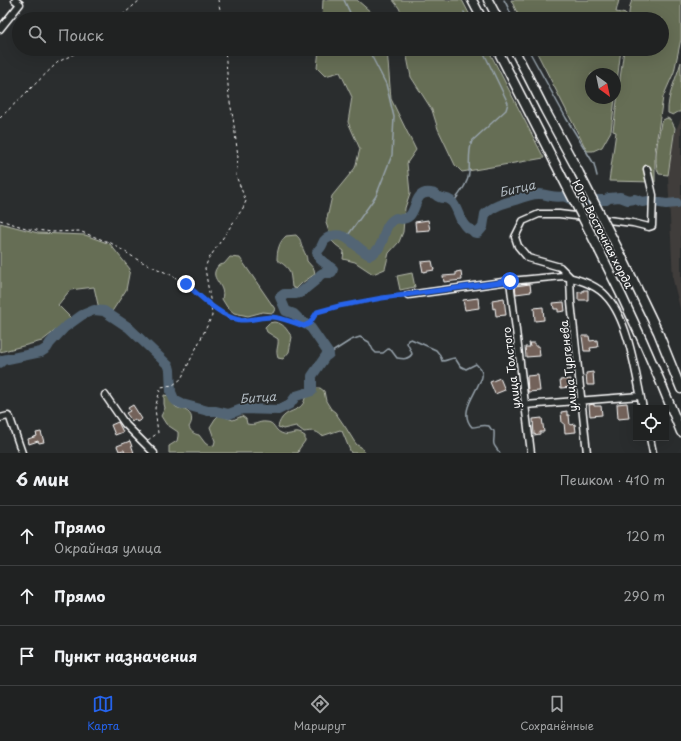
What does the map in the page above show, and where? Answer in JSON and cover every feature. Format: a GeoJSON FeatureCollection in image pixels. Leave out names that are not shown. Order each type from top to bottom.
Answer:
{"type":"FeatureCollection","features":[{"type":"Feature","properties":{"kind":"main road"},"geometry":{"type":"LineString","coordinates":[[472,0],[478,12]]}},
{"type":"Feature","properties":{"kind":"main road"},"geometry":{"type":"LineString","coordinates":[[488,0],[494,12]]}},
{"type":"Feature","properties":{"kind":"main road","name":"Юго-Восточная хорда"},"geometry":{"type":"LineString","coordinates":[[501,56],[624,300],[657,372],[681,432]]}},
{"type":"Feature","properties":{"kind":"main road","name":"Юго-Восточная хорда"},"geometry":{"type":"LineString","coordinates":[[518,56],[620,253],[658,332],[681,389]]}},
{"type":"Feature","properties":{"kind":"street"},"geometry":{"type":"LineString","coordinates":[[14,12],[20,4],[15,0]]}},
{"type":"Feature","properties":{"kind":"street"},"geometry":{"type":"LineString","coordinates":[[0,29],[12,14]]}},
{"type":"Feature","properties":{"kind":"street"},"geometry":{"type":"LineString","coordinates":[[570,277],[560,268],[528,258],[518,246],[515,237],[523,221],[539,214],[559,214],[633,223],[649,227],[652,226],[653,195],[648,169]]}},
{"type":"Feature","properties":{"kind":"street"},"geometry":{"type":"LineString","coordinates":[[408,295],[510,281],[563,276],[570,277],[595,287],[607,296],[615,307],[623,325],[629,343],[642,405]]}},
{"type":"Feature","properties":{"kind":"street","name":"улица Тургенева"},"geometry":{"type":"LineString","coordinates":[[570,277],[571,302],[588,453]]}},
{"type":"Feature","properties":{"kind":"street","name":"улица Толстого"},"geometry":{"type":"LineString","coordinates":[[510,281],[531,453]]}},
{"type":"Feature","properties":{"kind":"street"},"geometry":{"type":"LineString","coordinates":[[105,396],[125,424],[152,452]]}},
{"type":"Feature","properties":{"kind":"street"},"geometry":{"type":"LineString","coordinates":[[525,405],[640,396]]}},
{"type":"Feature","properties":{"kind":"street"},"geometry":{"type":"LineString","coordinates":[[0,418],[8,416],[10,418],[22,453]]}},
{"type":"Feature","properties":{"kind":"street"},"geometry":{"type":"LineString","coordinates":[[651,441],[653,453]]}},
{"type":"Feature","properties":{"kind":"path"},"geometry":{"type":"LineString","coordinates":[[126,12],[140,0]]}},
{"type":"Feature","properties":{"kind":"path"},"geometry":{"type":"LineString","coordinates":[[218,0],[221,12]]}},
{"type":"Feature","properties":{"kind":"path"},"geometry":{"type":"LineString","coordinates":[[0,118],[58,62],[70,56]]}},
{"type":"Feature","properties":{"kind":"path"},"geometry":{"type":"LineString","coordinates":[[143,443],[158,433],[155,408],[161,387],[173,386],[181,379],[212,316],[212,305],[205,268],[208,260],[246,201],[236,176],[238,156],[229,97],[226,56]]}},
{"type":"Feature","properties":{"kind":"path"},"geometry":{"type":"LineString","coordinates":[[0,220],[29,229],[52,232],[79,231],[111,243],[138,260],[171,275],[186,284],[222,314],[239,320],[270,317],[304,326],[310,323],[317,312],[382,298],[408,295]]}},
{"type":"Feature","properties":{"kind":"shaded area"},"geometry":{"type":"Polygon","coordinates":[[[681,119],[681,312],[673,280],[668,175],[675,132],[681,119]]]}},
{"type":"Feature","properties":{"kind":"green space"},"geometry":{"type":"Polygon","coordinates":[[[323,0],[357,0],[371,12],[322,12],[323,0]]]}},
{"type":"Feature","properties":{"kind":"green space"},"geometry":{"type":"Polygon","coordinates":[[[393,0],[462,0],[468,12],[401,12],[393,0]]]}},
{"type":"Feature","properties":{"kind":"green space"},"geometry":{"type":"Polygon","coordinates":[[[511,0],[619,0],[616,12],[517,12],[511,0]]]}},
{"type":"Feature","properties":{"kind":"green space"},"geometry":{"type":"Polygon","coordinates":[[[632,0],[681,0],[681,39],[674,72],[663,97],[655,151],[655,182],[609,181],[616,132],[613,131],[617,104],[621,104],[621,71],[623,56],[669,56],[669,12],[629,12],[632,0]]]}},
{"type":"Feature","properties":{"kind":"green space"},"geometry":{"type":"Polygon","coordinates":[[[318,56],[388,56],[391,99],[416,150],[407,163],[410,193],[405,208],[403,232],[399,242],[389,253],[385,269],[373,274],[355,262],[343,259],[344,251],[332,241],[326,223],[332,196],[355,168],[360,149],[348,122],[352,97],[340,72],[325,76],[317,68],[318,56]]]}},
{"type":"Feature","properties":{"kind":"green space"},"geometry":{"type":"Polygon","coordinates":[[[492,56],[544,158],[462,172],[455,165],[438,129],[432,110],[411,77],[407,57],[492,56]]]}},
{"type":"Feature","properties":{"kind":"green space"},"geometry":{"type":"Polygon","coordinates":[[[539,56],[620,56],[619,68],[585,68],[585,104],[614,104],[611,131],[602,147],[593,151],[587,151],[539,56]]]}},
{"type":"Feature","properties":{"kind":"green space"},"geometry":{"type":"Polygon","coordinates":[[[681,62],[681,112],[673,115],[668,113],[669,100],[681,62]]]}},
{"type":"Feature","properties":{"kind":"green space"},"geometry":{"type":"Polygon","coordinates":[[[667,118],[671,120],[675,128],[668,175],[659,174],[656,162],[661,122],[667,118]]]}},
{"type":"Feature","properties":{"kind":"green space"},"geometry":{"type":"Polygon","coordinates":[[[0,223],[38,233],[85,235],[110,244],[130,269],[126,290],[111,313],[99,309],[94,287],[70,290],[58,305],[71,318],[42,341],[0,352],[0,223]]]}},
{"type":"Feature","properties":{"kind":"green space"},"geometry":{"type":"Polygon","coordinates":[[[296,235],[300,240],[307,261],[314,269],[315,274],[296,289],[292,287],[289,270],[277,260],[277,253],[286,236],[296,235]]]}},
{"type":"Feature","properties":{"kind":"green space"},"geometry":{"type":"Polygon","coordinates":[[[230,257],[240,258],[275,309],[273,313],[263,312],[248,316],[234,313],[227,307],[222,299],[222,289],[215,274],[219,265],[224,264],[230,257]]]}},
{"type":"Feature","properties":{"kind":"green space"},"geometry":{"type":"Polygon","coordinates":[[[412,273],[415,287],[400,290],[397,276],[412,273]]]}},
{"type":"Feature","properties":{"kind":"green space"},"geometry":{"type":"Polygon","coordinates":[[[274,322],[283,325],[292,337],[289,352],[283,359],[278,358],[277,355],[278,339],[267,332],[265,327],[269,323],[274,322]]]}},
{"type":"Feature","properties":{"kind":"green space"},"geometry":{"type":"Polygon","coordinates":[[[316,388],[320,388],[324,391],[326,401],[331,409],[335,412],[357,445],[361,447],[365,453],[351,453],[342,431],[340,430],[322,436],[314,431],[304,432],[296,426],[283,429],[278,427],[280,420],[288,413],[300,407],[305,398],[314,393],[316,388]]]}},
{"type":"Feature","properties":{"kind":"green space"},"geometry":{"type":"Polygon","coordinates":[[[164,395],[169,396],[173,405],[184,409],[190,414],[192,420],[189,427],[190,429],[199,435],[209,446],[214,445],[215,441],[210,427],[219,415],[233,420],[242,416],[246,419],[247,424],[269,422],[279,432],[284,434],[298,433],[305,436],[305,441],[298,453],[169,453],[169,446],[177,441],[178,432],[166,424],[161,416],[165,408],[164,395]]]}},
{"type":"Feature","properties":{"kind":"building"},"geometry":{"type":"Polygon","coordinates":[[[428,220],[430,230],[416,231],[415,222],[428,220]]]}},
{"type":"Feature","properties":{"kind":"building"},"geometry":{"type":"Polygon","coordinates":[[[432,261],[434,270],[423,272],[421,262],[432,261]]]}},
{"type":"Feature","properties":{"kind":"building"},"geometry":{"type":"Polygon","coordinates":[[[461,271],[462,280],[444,282],[443,276],[456,275],[456,272],[461,271]]]}},
{"type":"Feature","properties":{"kind":"building"},"geometry":{"type":"Polygon","coordinates":[[[530,284],[531,292],[516,294],[515,286],[530,284]]]}},
{"type":"Feature","properties":{"kind":"building"},"geometry":{"type":"Polygon","coordinates":[[[583,290],[588,290],[588,300],[578,300],[578,292],[583,292],[583,290]]]}},
{"type":"Feature","properties":{"kind":"building"},"geometry":{"type":"Polygon","coordinates":[[[478,298],[479,308],[465,310],[463,300],[478,298]]]}},
{"type":"Feature","properties":{"kind":"building"},"geometry":{"type":"Polygon","coordinates":[[[504,298],[506,315],[496,316],[495,308],[493,309],[492,300],[504,298]]]}},
{"type":"Feature","properties":{"kind":"building"},"geometry":{"type":"Polygon","coordinates":[[[564,302],[565,311],[558,312],[558,309],[554,309],[553,303],[564,302]]]}},
{"type":"Feature","properties":{"kind":"building"},"geometry":{"type":"Polygon","coordinates":[[[543,307],[544,320],[535,321],[534,308],[543,307]]]}},
{"type":"Feature","properties":{"kind":"building"},"geometry":{"type":"Polygon","coordinates":[[[582,336],[589,336],[590,341],[597,340],[598,347],[590,348],[591,351],[584,351],[582,336]]]}},
{"type":"Feature","properties":{"kind":"building"},"geometry":{"type":"Polygon","coordinates":[[[529,343],[535,343],[535,346],[539,346],[540,356],[526,357],[525,347],[530,347],[529,343]]]}},
{"type":"Feature","properties":{"kind":"building"},"geometry":{"type":"Polygon","coordinates":[[[593,372],[594,385],[587,385],[586,373],[593,372]]]}},
{"type":"Feature","properties":{"kind":"building"},"geometry":{"type":"Polygon","coordinates":[[[538,375],[540,391],[528,392],[527,376],[538,375]]]}},
{"type":"Feature","properties":{"kind":"building"},"geometry":{"type":"Polygon","coordinates":[[[500,378],[505,390],[495,394],[490,382],[500,378]]]}},
{"type":"Feature","properties":{"kind":"building"},"geometry":{"type":"Polygon","coordinates":[[[571,379],[571,387],[561,388],[560,380],[571,379]]]}},
{"type":"Feature","properties":{"kind":"building"},"geometry":{"type":"Polygon","coordinates":[[[627,403],[629,418],[618,419],[617,404],[627,403]]]}},
{"type":"Feature","properties":{"kind":"building"},"geometry":{"type":"Polygon","coordinates":[[[594,404],[594,406],[601,406],[602,415],[590,416],[589,405],[594,404]]]}},
{"type":"Feature","properties":{"kind":"building"},"geometry":{"type":"Polygon","coordinates":[[[133,405],[142,419],[137,422],[135,419],[132,421],[126,413],[130,411],[128,408],[133,405]]]}},
{"type":"Feature","properties":{"kind":"building"},"geometry":{"type":"Polygon","coordinates":[[[567,411],[570,425],[575,424],[576,432],[565,433],[561,412],[567,411]]]}},
{"type":"Feature","properties":{"kind":"building"},"geometry":{"type":"Polygon","coordinates":[[[542,418],[544,432],[534,435],[533,419],[542,418]]]}},
{"type":"Feature","properties":{"kind":"building"},"geometry":{"type":"Polygon","coordinates":[[[118,422],[123,432],[115,435],[111,425],[118,422]]]}},
{"type":"Feature","properties":{"kind":"building"},"geometry":{"type":"Polygon","coordinates":[[[41,432],[44,442],[39,443],[38,441],[29,444],[28,439],[37,436],[36,433],[41,432]]]}},
{"type":"Feature","properties":{"kind":"building"},"geometry":{"type":"Polygon","coordinates":[[[130,441],[134,453],[125,453],[124,450],[119,451],[117,446],[130,441]]]}},
{"type":"Feature","properties":{"kind":"waterway"},"geometry":{"type":"LineString","coordinates":[[344,0],[350,12]]}},
{"type":"Feature","properties":{"kind":"waterway"},"geometry":{"type":"LineString","coordinates":[[504,0],[510,12]]}},
{"type":"Feature","properties":{"kind":"waterway"},"geometry":{"type":"LineString","coordinates":[[346,238],[376,196],[392,155],[394,117],[386,84],[372,56]]}},
{"type":"Feature","properties":{"kind":"waterway"},"geometry":{"type":"LineString","coordinates":[[453,203],[467,181],[472,141],[506,110],[508,103],[485,56]]}},
{"type":"Feature","properties":{"kind":"waterway"},"geometry":{"type":"LineString","coordinates":[[532,56],[566,118],[594,164],[597,176]]}},
{"type":"Feature","properties":{"kind":"waterway","name":"Битца"},"geometry":{"type":"LineString","coordinates":[[0,363],[3,360],[41,352],[47,348],[64,328],[82,315],[94,310],[104,311],[128,327],[169,366],[171,392],[176,401],[208,411],[229,414],[242,409],[278,410],[290,404],[296,396],[312,391],[312,376],[325,357],[329,354],[311,328],[294,314],[286,311],[280,297],[284,294],[300,293],[323,273],[332,272],[333,269],[319,258],[317,252],[326,239],[339,235],[345,237],[370,255],[379,247],[389,224],[396,218],[404,219],[409,216],[420,196],[424,193],[432,193],[451,201],[456,207],[464,225],[474,233],[478,233],[483,227],[485,214],[488,211],[503,204],[527,196],[539,194],[558,197],[564,196],[578,203],[587,200],[606,200],[609,198],[620,197],[628,200],[635,199],[642,202],[649,201],[666,204],[677,203]]}},
{"type":"Feature","properties":{"kind":"waterway"},"geometry":{"type":"LineString","coordinates":[[329,354],[351,340],[360,337],[369,342],[376,353],[383,353],[388,349],[391,350],[397,358],[405,359],[412,354],[407,343],[408,340],[411,339],[436,350],[442,361],[455,358],[460,366],[466,369],[476,364],[481,370],[482,379],[467,410],[468,422],[472,427],[485,425],[489,426],[494,431],[494,444],[500,453]]}},
{"type":"Feature","properties":{"kind":"route"},"geometry":{"type":"LineString","coordinates":[[186,284],[222,314],[230,317],[239,320],[247,320],[270,317],[304,326],[310,323],[317,312],[339,306],[382,298],[510,281]]}}]}
